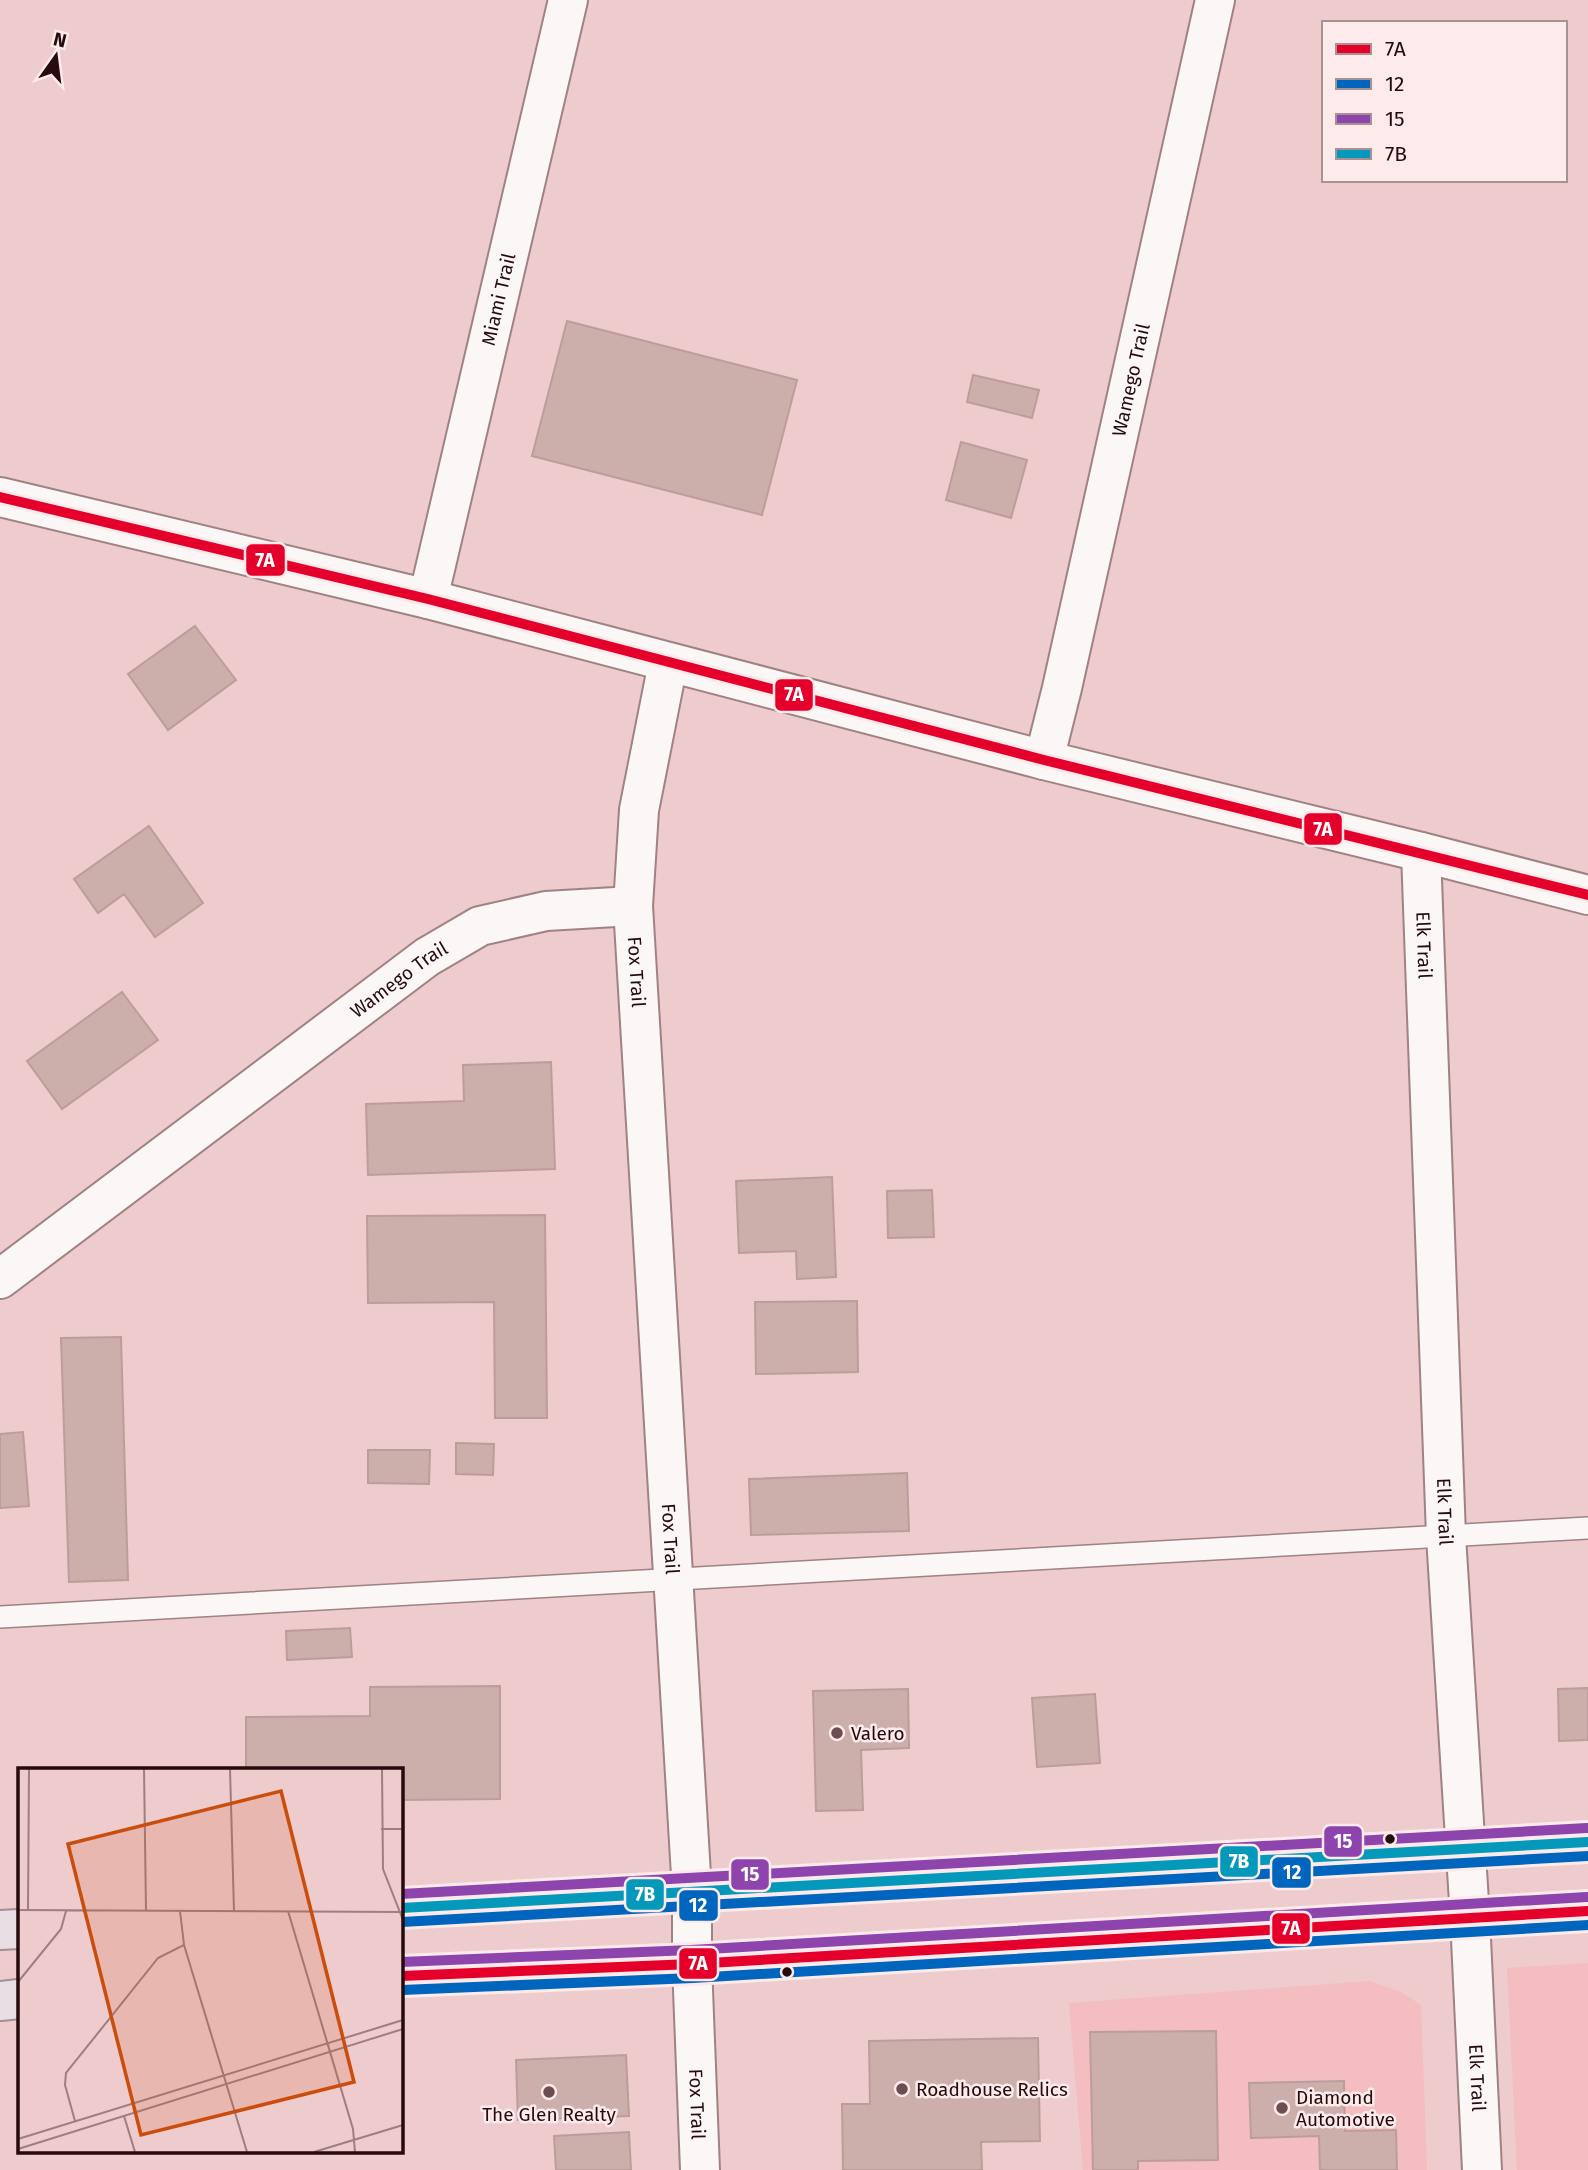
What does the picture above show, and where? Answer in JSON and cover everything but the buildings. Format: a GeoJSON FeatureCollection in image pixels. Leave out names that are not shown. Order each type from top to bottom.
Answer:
{"type":"FeatureCollection","features":[{"type":"Feature","properties":{"kind":"main road"},"geometry":{"type":"LineString","coordinates":[[402,1908],[1588,1842]]}},
{"type":"Feature","properties":{"kind":"main road"},"geometry":{"type":"LineString","coordinates":[[402,1976],[692,1964],[1588,1911]]}},
{"type":"Feature","properties":{"kind":"main road"},"geometry":{"type":"LineString","coordinates":[[0,1930],[18,1929]]}},
{"type":"Feature","properties":{"kind":"main road"},"geometry":{"type":"LineString","coordinates":[[0,2001],[18,1999]]}},
{"type":"Feature","properties":{"kind":"street","name":"Miami Trail"},"geometry":{"type":"LineString","coordinates":[[428,599],[568,0]]}},
{"type":"Feature","properties":{"kind":"street","name":"Wamego Trail"},"geometry":{"type":"LineString","coordinates":[[1044,760],[1215,0]]}},
{"type":"Feature","properties":{"kind":"street"},"geometry":{"type":"LineString","coordinates":[[0,497],[428,599],[1044,760],[1588,895]]}},
{"type":"Feature","properties":{"kind":"street"},"geometry":{"type":"LineString","coordinates":[[633,906],[639,810],[668,663]]}},
{"type":"Feature","properties":{"kind":"street","name":"Elk Trail"},"geometry":{"type":"LineString","coordinates":[[1421,852],[1446,1536],[1470,1918],[1482,2170]]}},
{"type":"Feature","properties":{"kind":"street","name":"Wamego Trail"},"geometry":{"type":"LineString","coordinates":[[0,1279],[427,957],[480,926],[546,911],[633,906]]}},
{"type":"Feature","properties":{"kind":"street","name":"Fox Trail"},"geometry":{"type":"LineString","coordinates":[[633,906],[692,1892],[700,2170]]}},
{"type":"Feature","properties":{"kind":"lane"},"geometry":{"type":"LineString","coordinates":[[0,1617],[1588,1528]]}},
{"type":"Feature","properties":{"kind":"shaded area"},"geometry":{"type":"Polygon","coordinates":[[[1588,1963],[1588,2170],[1517,2170],[1507,1968],[1588,1963]]]}},
{"type":"Feature","properties":{"kind":"shaded area"},"geometry":{"type":"Polygon","coordinates":[[[1370,1981],[1403,1993],[1421,2005],[1427,2170],[1083,2170],[1069,2003],[1370,1981]]]}},
{"type":"Feature","properties":{"kind":"transit line","name":"7A"},"geometry":{"type":"LineString","coordinates":[[0,497],[428,599],[1044,760],[1588,895]]}},
{"type":"Feature","properties":{"kind":"transit line","name":"15"},"geometry":{"type":"LineString","coordinates":[[402,1894],[1587,1828]]}},
{"type":"Feature","properties":{"kind":"transit line","name":"7B"},"geometry":{"type":"LineString","coordinates":[[402,1908],[1588,1842]]}},
{"type":"Feature","properties":{"kind":"transit line","name":"12"},"geometry":{"type":"LineString","coordinates":[[402,1922],[1588,1856]]}},
{"type":"Feature","properties":{"kind":"transit line","name":"15"},"geometry":{"type":"LineString","coordinates":[[402,1962],[691,1950],[1587,1897]]}},
{"type":"Feature","properties":{"kind":"transit line","name":"7A"},"geometry":{"type":"LineString","coordinates":[[402,1976],[692,1964],[1588,1911]]}},
{"type":"Feature","properties":{"kind":"transit line","name":"12"},"geometry":{"type":"LineString","coordinates":[[402,1990],[693,1978],[1588,1925]]}},
{"type":"Feature","properties":{"kind":"place","name":"Valero"},"geometry":{"type":"Point","coordinates":[837,1733]}},
{"type":"Feature","properties":{"kind":"place","name":"Roadhouse Relics"},"geometry":{"type":"Point","coordinates":[902,2089]}},
{"type":"Feature","properties":{"kind":"place","name":"The Glen Realty"},"geometry":{"type":"Point","coordinates":[549,2092]}},
{"type":"Feature","properties":{"kind":"place","name":"Diamond Automotive"},"geometry":{"type":"Point","coordinates":[1282,2108]}}]}
